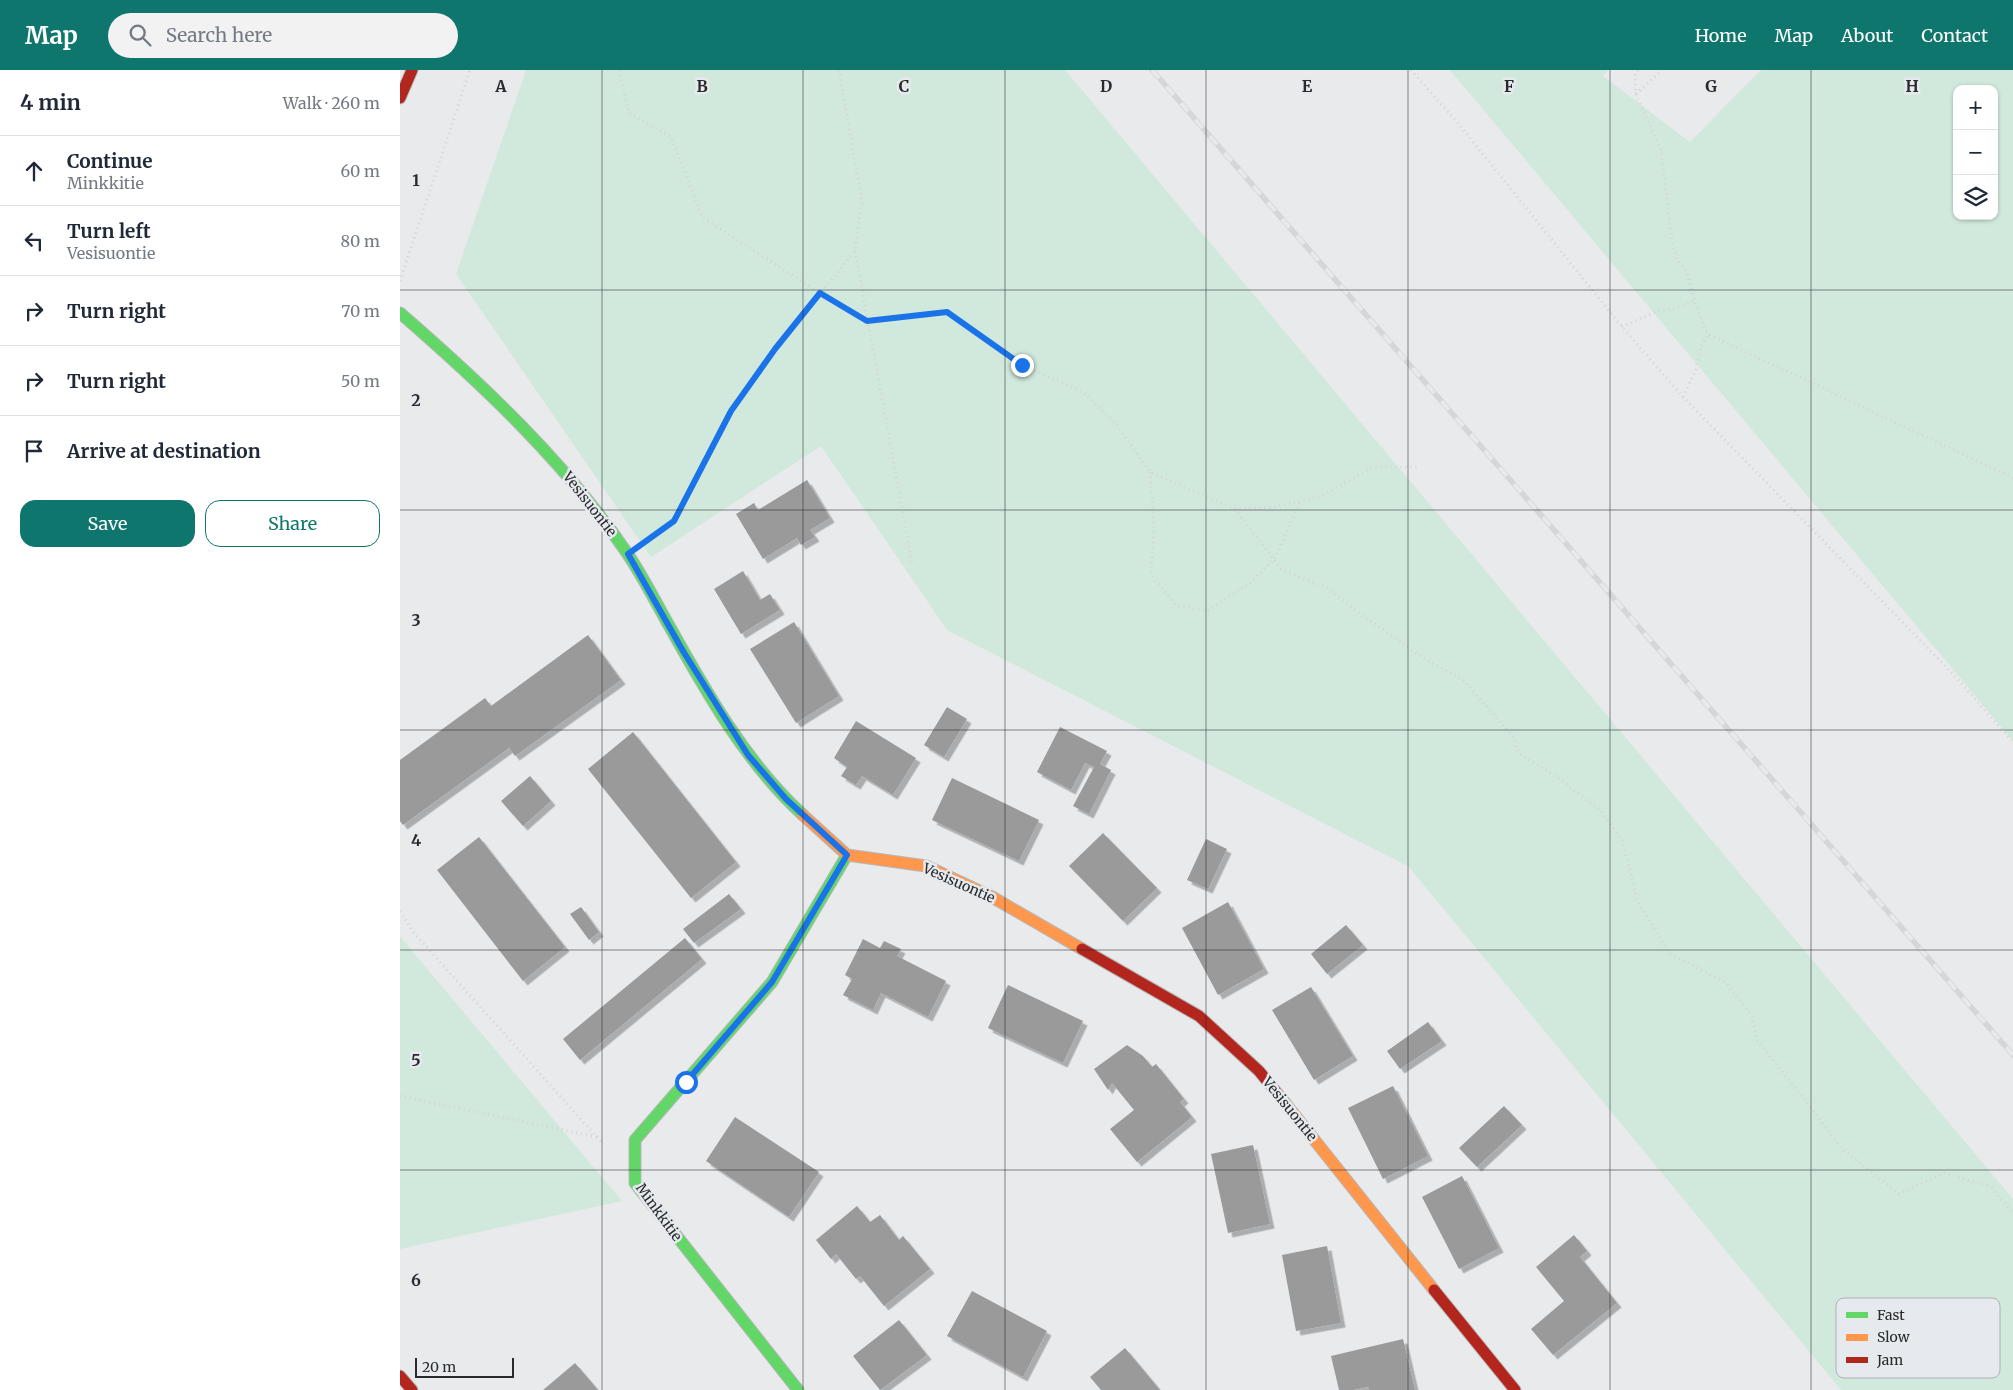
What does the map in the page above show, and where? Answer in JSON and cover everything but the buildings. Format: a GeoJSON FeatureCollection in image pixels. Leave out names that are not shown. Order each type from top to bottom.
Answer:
{"type":"FeatureCollection","features":[{"type":"Feature","properties":{"kind":"street"},"geometry":{"type":"LineString","coordinates":[[400,98],[412,70]]}},
{"type":"Feature","properties":{"kind":"street","name":"Vesisuontie"},"geometry":{"type":"LineString","coordinates":[[400,313],[468,372],[571,478],[628,554],[683,651],[748,755],[786,799],[847,855],[926,866],[1000,901],[1200,1016],[1259,1071],[1515,1390]]}},
{"type":"Feature","properties":{"kind":"street","name":"Minkkitie"},"geometry":{"type":"LineString","coordinates":[[798,1390],[635,1183],[635,1140],[772,982],[847,855]]}},
{"type":"Feature","properties":{"kind":"street"},"geometry":{"type":"LineString","coordinates":[[400,1376],[412,1390]]}},
{"type":"Feature","properties":{"kind":"path"},"geometry":{"type":"LineString","coordinates":[[400,281],[470,70]]}},
{"type":"Feature","properties":{"kind":"path"},"geometry":{"type":"LineString","coordinates":[[619,70],[629,113],[671,138],[703,218],[867,321],[947,312],[1022,365],[1083,392],[1116,424],[1150,472],[1235,510],[1275,508],[1322,496],[1373,467],[1418,467]]}},
{"type":"Feature","properties":{"kind":"path"},"geometry":{"type":"LineString","coordinates":[[839,70],[862,202],[854,251],[912,564]]}},
{"type":"Feature","properties":{"kind":"path"},"geometry":{"type":"LineString","coordinates":[[1411,70],[1457,122],[1622,326],[1683,397],[1953,674],[2013,742]]}},
{"type":"Feature","properties":{"kind":"path"},"geometry":{"type":"LineString","coordinates":[[1638,70],[1635,75],[1636,94],[1661,150],[1672,242],[1677,259],[1686,271],[1708,334],[2013,478]]}},
{"type":"Feature","properties":{"kind":"path"},"geometry":{"type":"LineString","coordinates":[[1636,94],[1662,70]]}},
{"type":"Feature","properties":{"kind":"path"},"geometry":{"type":"LineString","coordinates":[[628,554],[674,521],[731,411],[775,349],[854,251]]}},
{"type":"Feature","properties":{"kind":"path"},"geometry":{"type":"LineString","coordinates":[[1622,326],[1657,311],[1675,308],[1695,301]]}},
{"type":"Feature","properties":{"kind":"path"},"geometry":{"type":"LineString","coordinates":[[1683,397],[1696,369],[1701,346],[1708,334]]}},
{"type":"Feature","properties":{"kind":"path"},"geometry":{"type":"LineString","coordinates":[[1150,472],[1154,525],[1151,575],[1176,605],[1206,611],[1249,584],[1274,560],[1300,501]]}},
{"type":"Feature","properties":{"kind":"path"},"geometry":{"type":"LineString","coordinates":[[1235,510],[1281,569],[1328,588],[1416,654],[1463,680],[1513,736],[1518,754],[1553,774],[1600,811],[1622,840],[1637,900],[1670,954],[1725,982],[1752,1016],[1757,1040],[1841,1148],[1899,1194],[1944,1173],[1991,1187],[2013,1213]]}},
{"type":"Feature","properties":{"kind":"path"},"geometry":{"type":"LineString","coordinates":[[400,912],[414,933],[604,1144]]}},
{"type":"Feature","properties":{"kind":"path"},"geometry":{"type":"LineString","coordinates":[[400,1096],[597,1137]]}},
{"type":"Feature","properties":{"kind":"green space"},"geometry":{"type":"Polygon","coordinates":[[[526,70],[1065,70],[2013,1199],[2013,1390],[1841,1390],[1409,867],[947,630],[821,446],[651,557],[456,274],[526,70]]]}},
{"type":"Feature","properties":{"kind":"green space"},"geometry":{"type":"Polygon","coordinates":[[[1450,70],[1608,70],[1603,76],[1690,142],[1761,70],[2013,70],[2013,741],[1450,70]]]}},
{"type":"Feature","properties":{"kind":"green space"},"geometry":{"type":"Polygon","coordinates":[[[400,936],[403,940],[622,1201],[400,1249],[400,936]]]}},
{"type":"Feature","properties":{"kind":"railway"},"geometry":{"type":"LineString","coordinates":[[1152,70],[2013,1055]]}},
{"type":"Feature","properties":{"kind":"traffic: fast"},"geometry":{"type":"LineString","coordinates":[[400,313],[492,397],[550,456],[577,487],[603,520],[643,578],[711,699],[744,749],[782,794],[803,815]]}},
{"type":"Feature","properties":{"kind":"traffic: fast"},"geometry":{"type":"LineString","coordinates":[[798,1390],[635,1183],[635,1140],[772,982],[847,855]]}},
{"type":"Feature","properties":{"kind":"traffic: slow"},"geometry":{"type":"LineString","coordinates":[[803,815],[847,855],[926,866],[992,897],[1082,949]]}},
{"type":"Feature","properties":{"kind":"traffic: slow"},"geometry":{"type":"LineString","coordinates":[[1285,1103],[1434,1290]]}},
{"type":"Feature","properties":{"kind":"traffic: jam"},"geometry":{"type":"LineString","coordinates":[[400,98],[412,70]]}},
{"type":"Feature","properties":{"kind":"traffic: jam"},"geometry":{"type":"LineString","coordinates":[[1082,949],[1199,1016],[1259,1071],[1285,1103]]}},
{"type":"Feature","properties":{"kind":"traffic: jam"},"geometry":{"type":"LineString","coordinates":[[1434,1290],[1515,1390]]}},
{"type":"Feature","properties":{"kind":"traffic: jam"},"geometry":{"type":"LineString","coordinates":[[400,1376],[412,1390]]}},
{"type":"Feature","properties":{"kind":"route"},"geometry":{"type":"LineString","coordinates":[[686,1082],[772,982],[847,855],[786,799],[748,755],[683,651],[628,554],[674,521],[731,411],[775,349],[820,293],[867,321],[947,312],[1022,365]]}}]}
